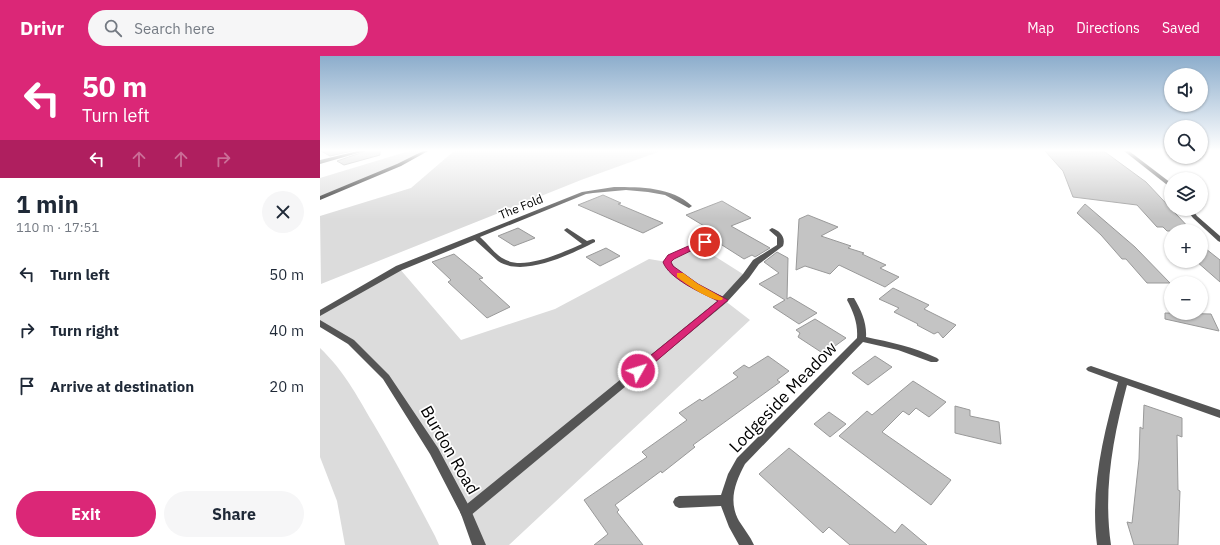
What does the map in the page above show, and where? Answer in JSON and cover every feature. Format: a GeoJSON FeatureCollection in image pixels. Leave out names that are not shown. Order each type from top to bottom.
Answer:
{"type":"FeatureCollection","features":[{"type":"Feature","properties":{"kind":"main road"},"geometry":{"type":"LineString","coordinates":[[320,197],[378,174]]}},
{"type":"Feature","properties":{"kind":"street","name":"The Fold"},"geometry":{"type":"LineString","coordinates":[[320,313],[399,268],[596,190],[633,189],[666,194],[689,206]]}},
{"type":"Feature","properties":{"kind":"street"},"geometry":{"type":"LineString","coordinates":[[1194,216],[1220,240]]}},
{"type":"Feature","properties":{"kind":"street"},"geometry":{"type":"LineString","coordinates":[[476,237],[505,262],[527,265],[553,258],[590,242],[567,230]]}},
{"type":"Feature","properties":{"kind":"street"},"geometry":{"type":"LineString","coordinates":[[466,512],[724,300],[746,276],[756,262],[780,246],[782,240],[781,236],[772,230]]}},
{"type":"Feature","properties":{"kind":"street"},"geometry":{"type":"LineString","coordinates":[[705,242],[671,257],[667,262],[669,267],[695,286],[724,300]]}},
{"type":"Feature","properties":{"kind":"street"},"geometry":{"type":"LineString","coordinates":[[851,300],[863,326],[861,339],[900,347],[934,360]]}},
{"type":"Feature","properties":{"kind":"street","name":"Burdon Road"},"geometry":{"type":"LineString","coordinates":[[320,324],[351,342],[386,377],[434,451],[466,512],[479,545]]}},
{"type":"Feature","properties":{"kind":"street","name":"Lodgeside Meadow"},"geometry":{"type":"LineString","coordinates":[[747,545],[732,523],[726,500],[730,480],[741,461],[861,339]]}},
{"type":"Feature","properties":{"kind":"street"},"geometry":{"type":"LineString","coordinates":[[1091,369],[1123,382],[1220,414]]}},
{"type":"Feature","properties":{"kind":"street"},"geometry":{"type":"LineString","coordinates":[[1104,545],[1102,534],[1102,480],[1110,430],[1123,382]]}},
{"type":"Feature","properties":{"kind":"street"},"geometry":{"type":"LineString","coordinates":[[679,502],[726,500]]}},
{"type":"Feature","properties":{"kind":"shaded area"},"geometry":{"type":"Polygon","coordinates":[[[334,174],[378,174],[334,192],[320,196],[320,178],[334,174]]]}},
{"type":"Feature","properties":{"kind":"shaded area"},"geometry":{"type":"Polygon","coordinates":[[[427,174],[598,174],[321,284],[320,216],[411,188],[427,174]]]}},
{"type":"Feature","properties":{"kind":"shaded area"},"geometry":{"type":"Polygon","coordinates":[[[697,245],[746,276],[724,300],[750,320],[509,545],[479,545],[466,512],[386,377],[351,342],[320,323],[320,313],[399,268],[461,340],[555,309],[649,259],[667,262],[671,257],[697,245]]]}},
{"type":"Feature","properties":{"kind":"shaded area"},"geometry":{"type":"Polygon","coordinates":[[[320,348],[343,374],[355,393],[397,465],[439,545],[345,545],[337,501],[320,457],[320,348]]]}},
{"type":"Feature","properties":{"kind":"building"},"geometry":{"type":"Polygon","coordinates":[[[1064,174],[1135,174],[1146,182],[1164,201],[1164,216],[1178,216],[1185,224],[1164,224],[1164,228],[1157,227],[1137,205],[1073,197],[1064,174]]]}},
{"type":"Feature","properties":{"kind":"building"},"geometry":{"type":"Polygon","coordinates":[[[603,195],[621,203],[618,204],[663,223],[643,233],[578,205],[603,195]]]}},
{"type":"Feature","properties":{"kind":"building"},"geometry":{"type":"Polygon","coordinates":[[[722,201],[751,218],[731,226],[770,248],[755,257],[752,255],[744,259],[711,238],[719,235],[686,215],[722,201]]]}},
{"type":"Feature","properties":{"kind":"building"},"geometry":{"type":"Polygon","coordinates":[[[1085,204],[1135,247],[1164,277],[1164,283],[1147,283],[1126,259],[1122,259],[1101,235],[1077,213],[1085,204]]]}},
{"type":"Feature","properties":{"kind":"building"},"geometry":{"type":"Polygon","coordinates":[[[808,215],[838,227],[821,236],[851,246],[848,248],[864,253],[862,254],[886,265],[880,268],[899,277],[885,287],[839,265],[830,274],[805,266],[796,270],[799,219],[808,215]]]}},
{"type":"Feature","properties":{"kind":"building"},"geometry":{"type":"Polygon","coordinates":[[[518,228],[535,238],[514,246],[498,236],[518,228]]]}},
{"type":"Feature","properties":{"kind":"building"},"geometry":{"type":"Polygon","coordinates":[[[606,248],[620,256],[600,266],[586,257],[606,248]]]}},
{"type":"Feature","properties":{"kind":"building"},"geometry":{"type":"Polygon","coordinates":[[[1208,251],[1220,260],[1220,282],[1204,268],[1208,268],[1208,251]]]}},
{"type":"Feature","properties":{"kind":"building"},"geometry":{"type":"Polygon","coordinates":[[[777,252],[788,258],[787,299],[790,297],[817,313],[799,324],[773,307],[785,300],[759,284],[779,273],[764,262],[777,252]]]}},
{"type":"Feature","properties":{"kind":"building"},"geometry":{"type":"Polygon","coordinates":[[[454,254],[483,278],[479,279],[510,307],[487,318],[448,282],[451,280],[432,262],[454,254]]]}},
{"type":"Feature","properties":{"kind":"building"},"geometry":{"type":"Polygon","coordinates":[[[893,288],[929,305],[924,309],[956,325],[943,338],[938,332],[934,334],[894,312],[899,308],[879,299],[893,288]]]}},
{"type":"Feature","properties":{"kind":"building"},"geometry":{"type":"Polygon","coordinates":[[[1208,314],[1211,314],[1219,331],[1170,320],[1208,320],[1208,314]]]}},
{"type":"Feature","properties":{"kind":"building"},"geometry":{"type":"Polygon","coordinates":[[[815,319],[846,338],[824,354],[798,337],[800,333],[796,330],[815,319]]]}},
{"type":"Feature","properties":{"kind":"building"},"geometry":{"type":"Polygon","coordinates":[[[768,356],[789,371],[777,380],[780,382],[693,445],[695,447],[662,473],[661,471],[615,505],[619,510],[617,512],[643,545],[594,545],[608,534],[584,500],[647,457],[642,452],[687,420],[679,413],[700,399],[702,401],[738,377],[733,373],[744,365],[749,368],[768,356]]]}},
{"type":"Feature","properties":{"kind":"building"},"geometry":{"type":"Polygon","coordinates":[[[875,356],[892,367],[868,385],[852,373],[875,356]]]}},
{"type":"Feature","properties":{"kind":"building"},"geometry":{"type":"Polygon","coordinates":[[[913,381],[946,402],[929,417],[916,408],[909,415],[903,411],[882,432],[951,480],[931,505],[839,436],[867,411],[872,415],[913,381]]]}},
{"type":"Feature","properties":{"kind":"building"},"geometry":{"type":"Polygon","coordinates":[[[1144,405],[1182,418],[1182,437],[1177,435],[1178,490],[1180,491],[1178,545],[1134,545],[1127,522],[1132,523],[1139,459],[1140,427],[1143,429],[1144,405]]]}},
{"type":"Feature","properties":{"kind":"building"},"geometry":{"type":"Polygon","coordinates":[[[955,406],[970,410],[970,416],[999,422],[1001,444],[955,433],[955,406]]]}},
{"type":"Feature","properties":{"kind":"building"},"geometry":{"type":"Polygon","coordinates":[[[829,412],[846,424],[830,437],[814,424],[829,412]]]}},
{"type":"Feature","properties":{"kind":"building"},"geometry":{"type":"Polygon","coordinates":[[[789,448],[895,533],[902,524],[927,545],[850,545],[829,527],[823,533],[759,474],[789,448]]]}},
{"type":"Feature","properties":{"kind":"slow traffic"},"geometry":{"type":"LineString","coordinates":[[680,275],[695,286],[719,298]]}},
{"type":"Feature","properties":{"kind":"route"},"geometry":{"type":"LineString","coordinates":[[638,371],[724,300],[695,286],[669,267],[667,262],[671,257],[705,242]]}}]}
